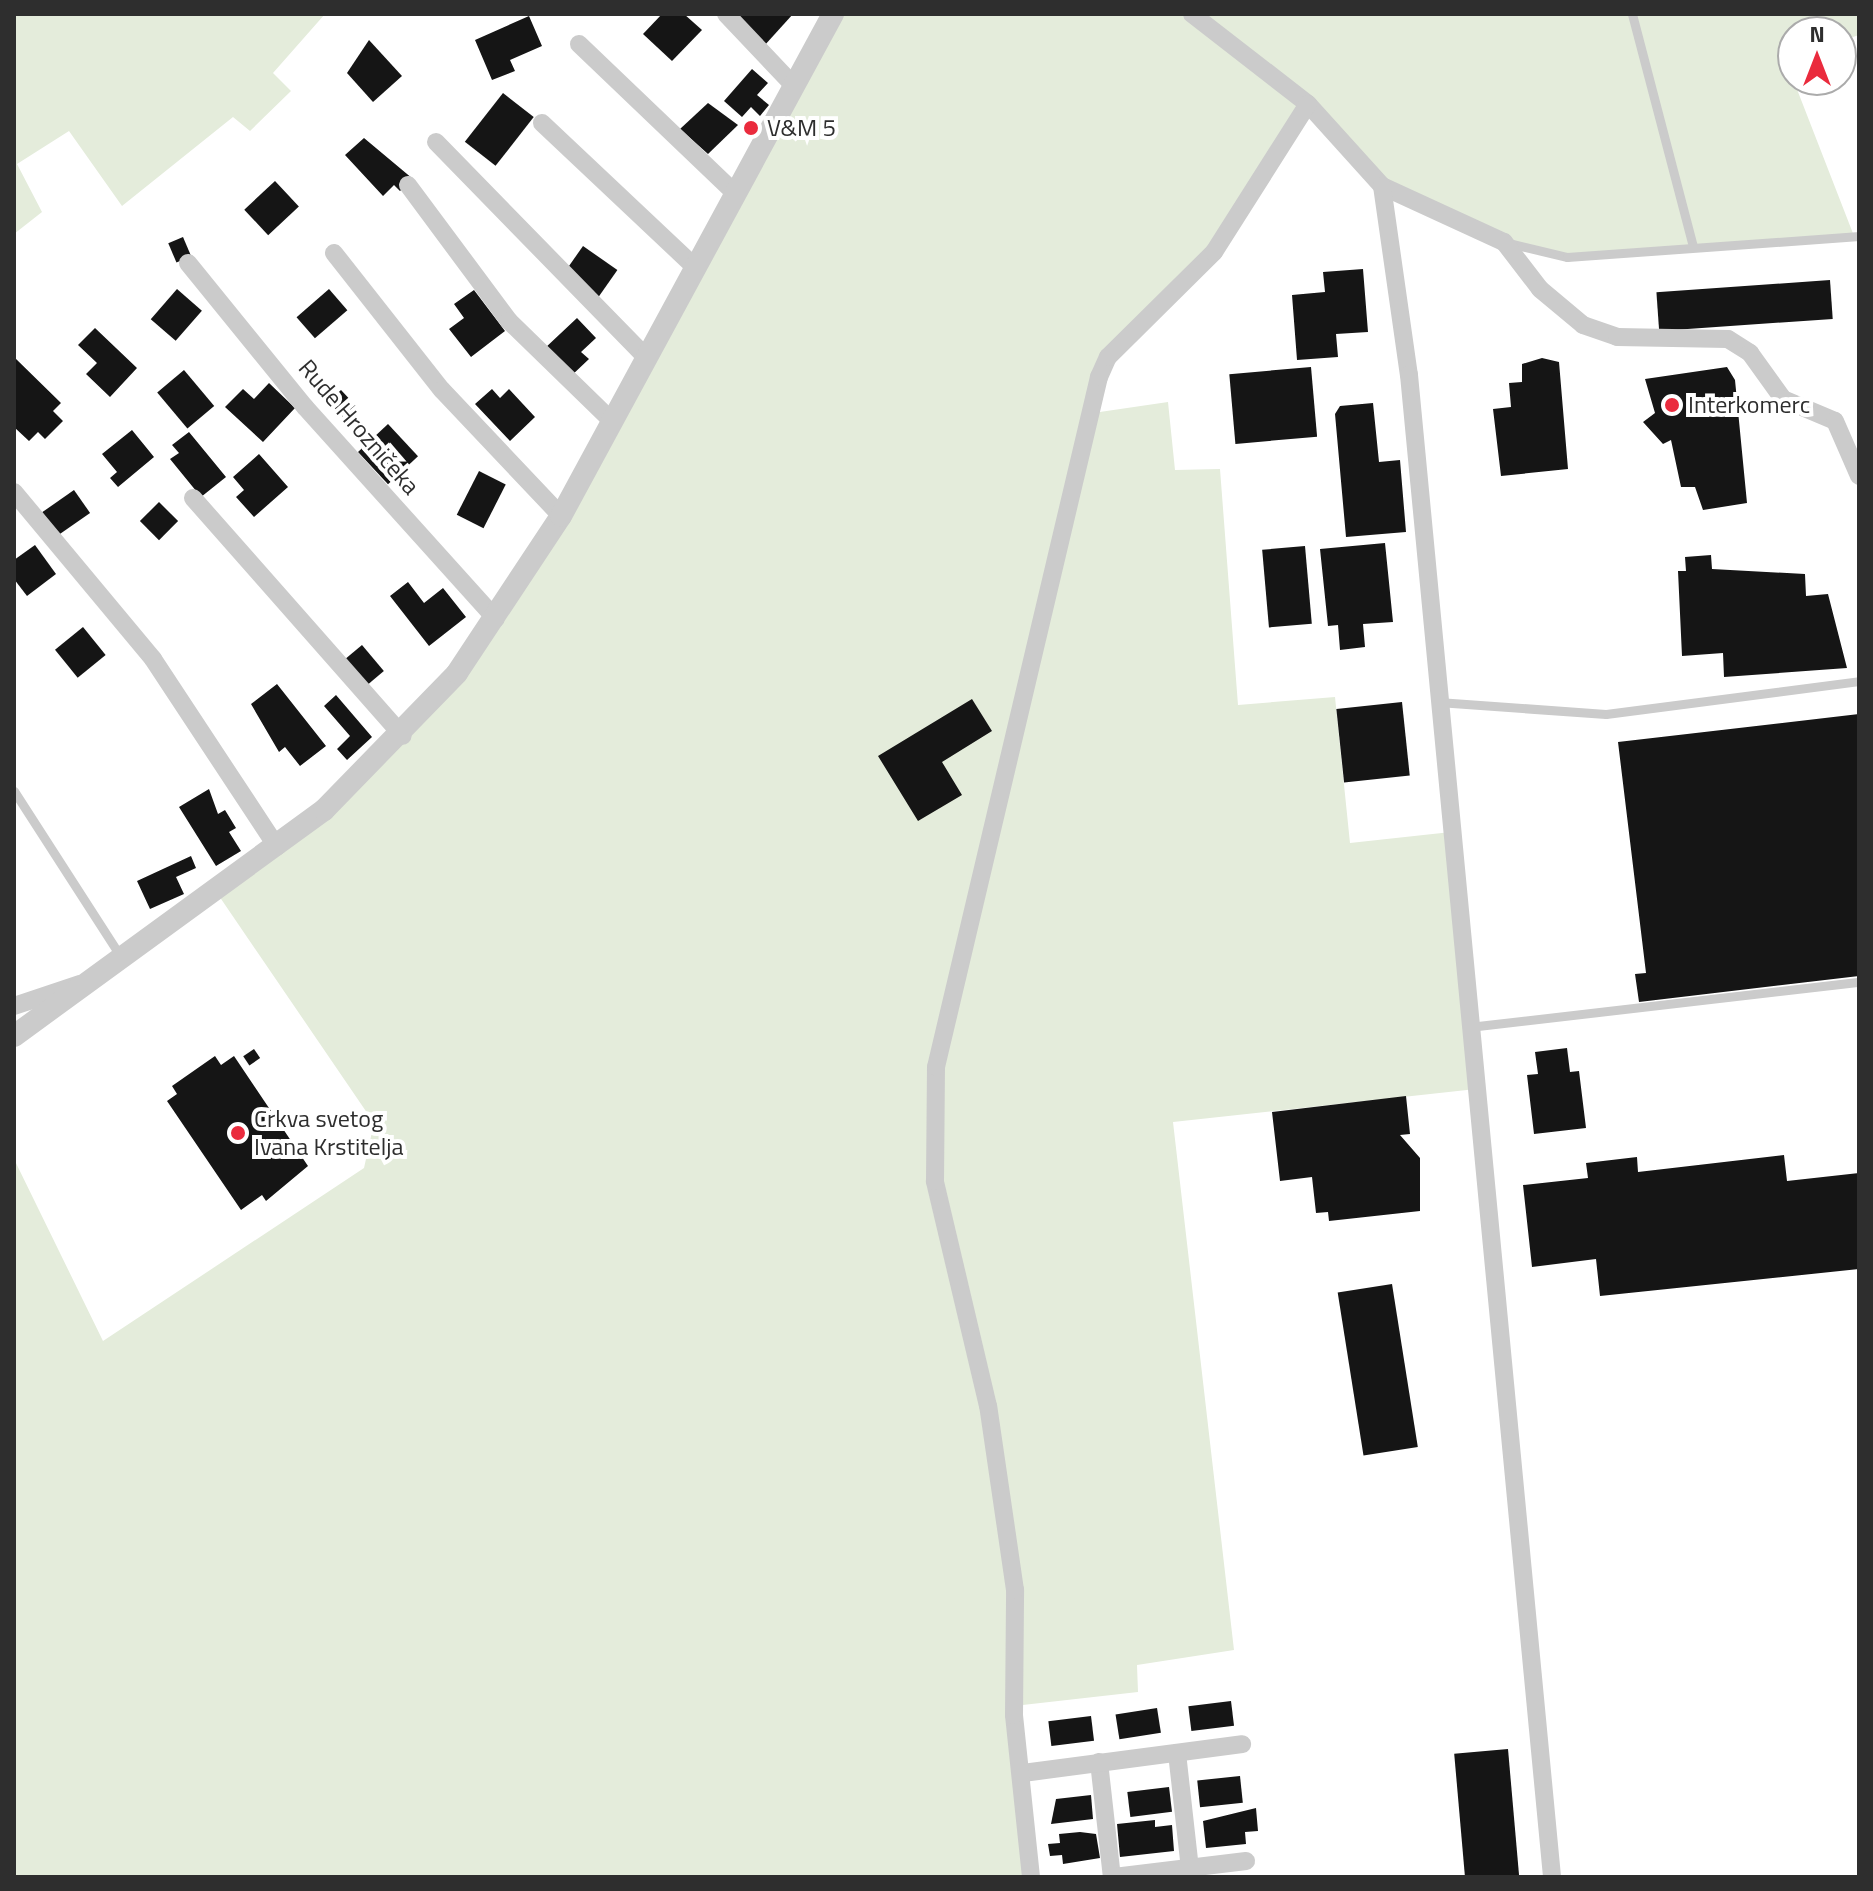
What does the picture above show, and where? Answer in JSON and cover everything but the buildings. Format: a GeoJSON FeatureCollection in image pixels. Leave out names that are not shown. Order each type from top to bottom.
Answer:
{"type":"FeatureCollection","features":[{"type":"Feature","properties":{"kind":"street"},"geometry":{"type":"LineString","coordinates":[[726,14],[795,87]]}},
{"type":"Feature","properties":{"kind":"street"},"geometry":{"type":"LineString","coordinates":[[14,1036],[86,981],[277,847],[403,736],[496,619],[561,516],[833,14]]}},
{"type":"Feature","properties":{"kind":"street"},"geometry":{"type":"LineString","coordinates":[[1192,14],[1308,104],[1382,186],[1504,242],[1540,289],[1583,325],[1617,337],[1728,339],[1750,353],[1783,399],[1835,421],[1859,476]]}},
{"type":"Feature","properties":{"kind":"street"},"geometry":{"type":"LineString","coordinates":[[579,44],[736,194]]}},
{"type":"Feature","properties":{"kind":"street"},"geometry":{"type":"LineString","coordinates":[[1031,1877],[1011,1658],[1015,1590],[988,1406],[935,1181],[936,1067],[1099,377],[1108,357],[1214,252],[1308,104]]}},
{"type":"Feature","properties":{"kind":"street"},"geometry":{"type":"LineString","coordinates":[[542,123],[696,268]]}},
{"type":"Feature","properties":{"kind":"street"},"geometry":{"type":"LineString","coordinates":[[436,142],[647,358]]}},
{"type":"Feature","properties":{"kind":"street"},"geometry":{"type":"LineString","coordinates":[[408,185],[509,321],[612,421]]}},
{"type":"Feature","properties":{"kind":"street"},"geometry":{"type":"LineString","coordinates":[[1382,186],[1409,375],[1552,1877]]}},
{"type":"Feature","properties":{"kind":"street"},"geometry":{"type":"LineString","coordinates":[[334,253],[442,390],[561,516]]}},
{"type":"Feature","properties":{"kind":"street","name":"Rude Hrozničeka"},"geometry":{"type":"LineString","coordinates":[[188,263],[305,407],[496,619]]}},
{"type":"Feature","properties":{"kind":"street"},"geometry":{"type":"LineString","coordinates":[[14,492],[153,659],[277,847]]}},
{"type":"Feature","properties":{"kind":"street"},"geometry":{"type":"LineString","coordinates":[[193,498],[403,736]]}},
{"type":"Feature","properties":{"kind":"street"},"geometry":{"type":"LineString","coordinates":[[14,1006],[86,981]]}},
{"type":"Feature","properties":{"kind":"street"},"geometry":{"type":"LineString","coordinates":[[1023,1773],[1242,1744]]}},
{"type":"Feature","properties":{"kind":"street"},"geometry":{"type":"LineString","coordinates":[[1177,1753],[1190,1873]]}},
{"type":"Feature","properties":{"kind":"street"},"geometry":{"type":"LineString","coordinates":[[1099,1762],[1113,1877],[1190,1873],[1246,1861]]}},
{"type":"Feature","properties":{"kind":"lane"},"geometry":{"type":"LineString","coordinates":[[1632,14],[1693,246]]}},
{"type":"Feature","properties":{"kind":"lane"},"geometry":{"type":"LineString","coordinates":[[1504,242],[1567,257],[1859,236]]}},
{"type":"Feature","properties":{"kind":"lane"},"geometry":{"type":"LineString","coordinates":[[1438,702],[1606,714],[1859,681]]}},
{"type":"Feature","properties":{"kind":"lane"},"geometry":{"type":"LineString","coordinates":[[14,791],[121,957]]}},
{"type":"Feature","properties":{"kind":"lane"},"geometry":{"type":"LineString","coordinates":[[1469,1027],[1859,982]]}},
{"type":"Feature","properties":{"kind":"green space"},"geometry":{"type":"Polygon","coordinates":[[[14,14],[325,14],[273,73],[291,91],[250,131],[233,117],[122,206],[69,131],[17,164],[42,212],[14,234],[14,14]]]}},
{"type":"Feature","properties":{"kind":"green space"},"geometry":{"type":"Polygon","coordinates":[[[837,14],[1859,14],[1857,36],[1857,16],[1777,16],[1777,96],[1800,96],[1854,236],[1567,257],[1504,242],[1382,186],[1308,105],[1214,252],[1108,357],[1093,413],[1168,402],[1175,470],[1220,469],[1238,705],[1335,697],[1350,843],[1451,832],[1476,1089],[1173,1122],[1234,1650],[1137,1665],[1138,1692],[1014,1706],[1031,1877],[14,1877],[14,1159],[103,1341],[364,1168],[374,1123],[217,893],[277,847],[459,675],[837,14]]]}},
{"type":"Feature","properties":{"kind":"place","name":"V&M 5"},"geometry":{"type":"Point","coordinates":[751,128]}},
{"type":"Feature","properties":{"kind":"place","name":"Interkomerc"},"geometry":{"type":"Point","coordinates":[1672,405]}},
{"type":"Feature","properties":{"kind":"place","name":"Crkva svetog Ivana Krstitelja"},"geometry":{"type":"Point","coordinates":[238,1133]}}]}
